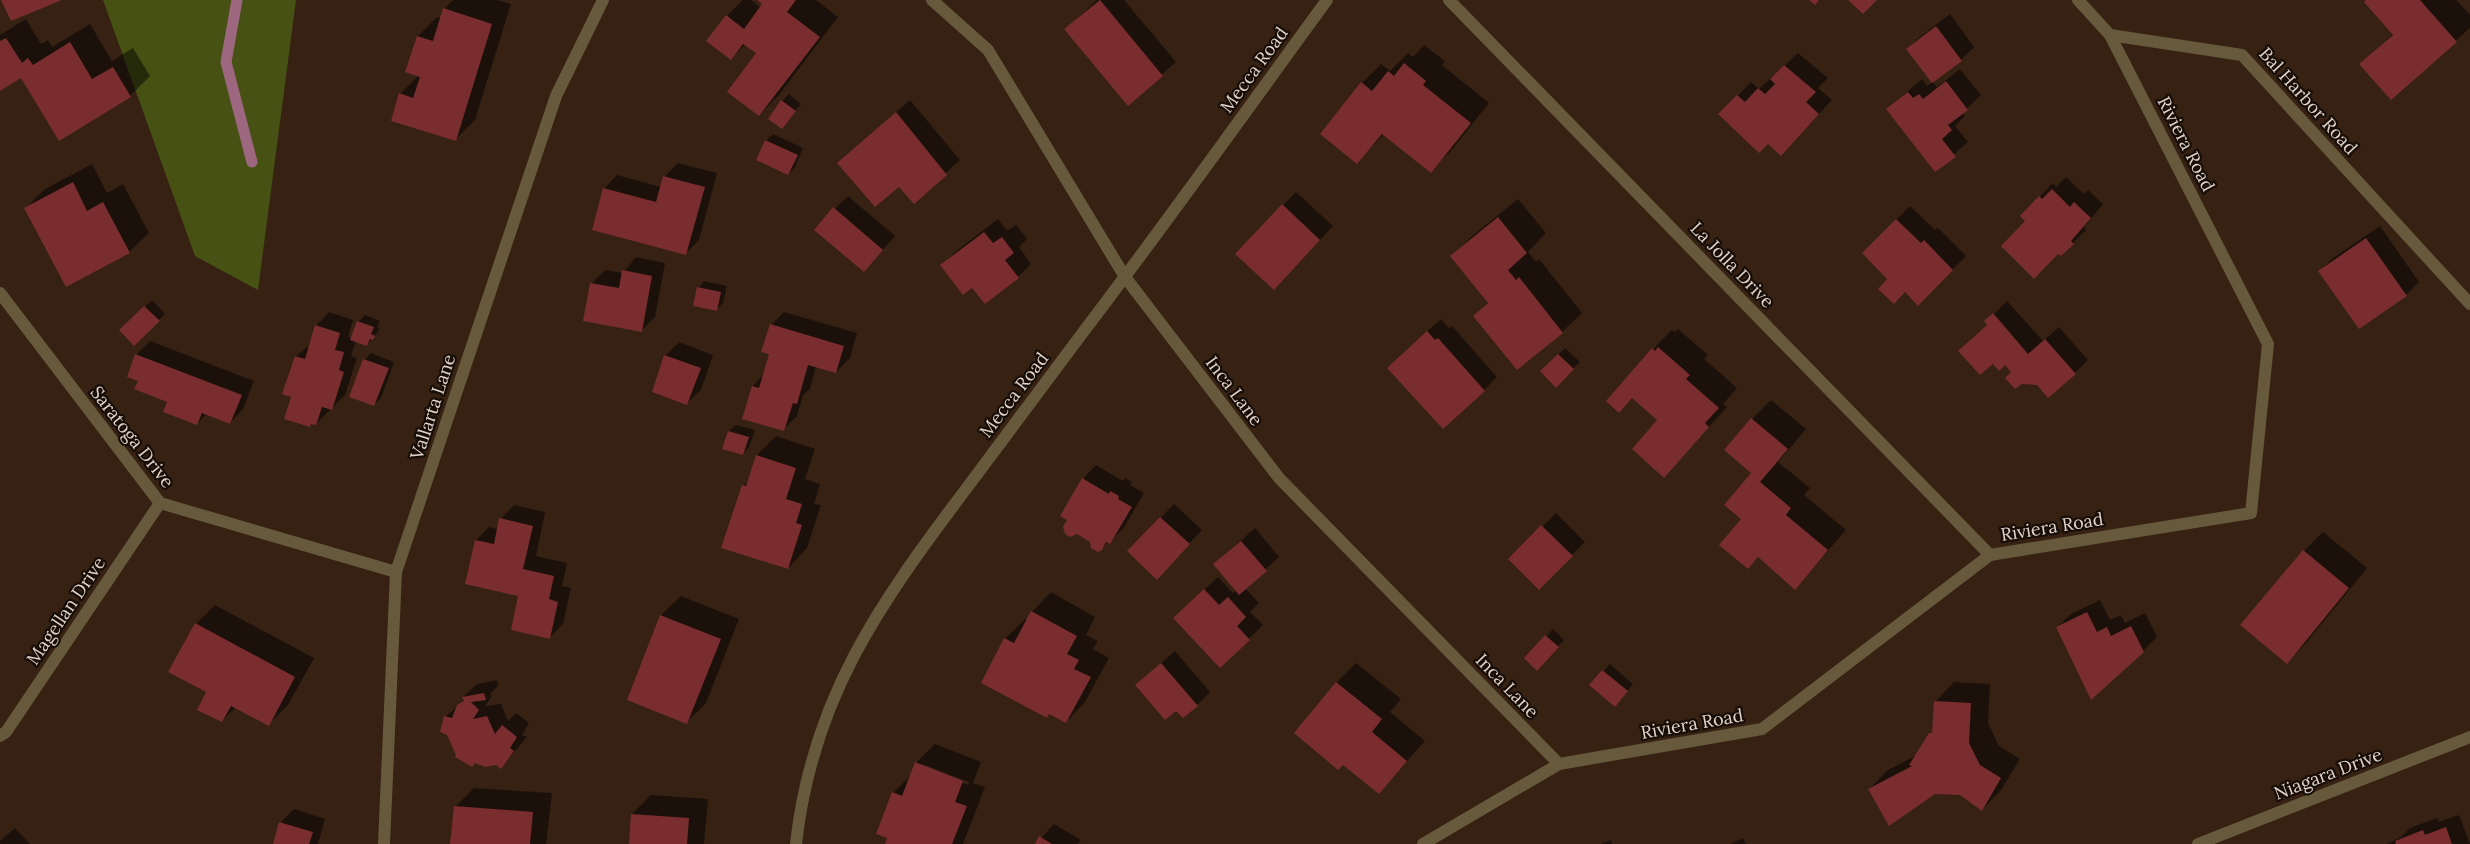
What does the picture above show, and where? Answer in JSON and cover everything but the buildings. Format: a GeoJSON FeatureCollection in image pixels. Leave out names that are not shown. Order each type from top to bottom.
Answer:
{"type":"FeatureCollection","features":[{"type":"Feature","properties":{"kind":"street","name":"Vallarta Lane"},"geometry":{"type":"LineString","coordinates":[[384,844],[396,572],[556,96],[603,0]]}},
{"type":"Feature","properties":{"kind":"street","name":"Inca Lane"},"geometry":{"type":"LineString","coordinates":[[932,0],[988,50],[1125,277],[1279,478],[1559,764]]}},
{"type":"Feature","properties":{"kind":"street","name":"Mecca Road"},"geometry":{"type":"LineString","coordinates":[[796,844],[801,800],[818,737],[843,674],[877,613],[914,557],[1125,277],[1326,0]]}},
{"type":"Feature","properties":{"kind":"street","name":"La Jolla Drive"},"geometry":{"type":"LineString","coordinates":[[1450,0],[1990,555]]}},
{"type":"Feature","properties":{"kind":"street"},"geometry":{"type":"LineString","coordinates":[[2078,0],[2110,35]]}},
{"type":"Feature","properties":{"kind":"street","name":"Riviera Road"},"geometry":{"type":"LineString","coordinates":[[1423,844],[1559,764],[1762,729],[1990,555],[2251,513],[2268,344],[2110,35]]}},
{"type":"Feature","properties":{"kind":"street","name":"Bal Harbor Road"},"geometry":{"type":"LineString","coordinates":[[2110,35],[2242,55],[2470,304]]}},
{"type":"Feature","properties":{"kind":"street","name":"Saratoga Drive"},"geometry":{"type":"LineString","coordinates":[[0,293],[160,503],[396,572]]}},
{"type":"Feature","properties":{"kind":"street","name":"Magellan Drive"},"geometry":{"type":"LineString","coordinates":[[0,736],[6,732],[160,503]]}},
{"type":"Feature","properties":{"kind":"street","name":"Niagara Drive"},"geometry":{"type":"LineString","coordinates":[[2198,844],[2470,737]]}},
{"type":"Feature","properties":{"kind":"green space"},"geometry":{"type":"Polygon","coordinates":[[[103,0],[296,0],[258,290],[195,256],[103,0]]]}},
{"type":"Feature","properties":{"kind":"waterway"},"geometry":{"type":"LineString","coordinates":[[237,0],[226,62],[252,162]]}}]}
